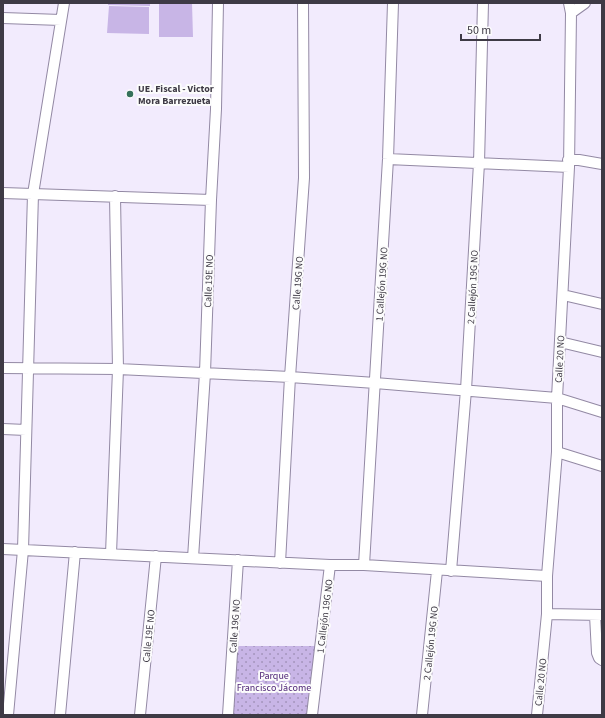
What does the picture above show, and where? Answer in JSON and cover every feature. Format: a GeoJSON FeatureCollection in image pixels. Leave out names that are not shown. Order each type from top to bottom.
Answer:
{"type":"FeatureCollection","features":[{"type":"Feature","properties":{"kind":"street"},"geometry":{"type":"LineString","coordinates":[[8,715],[23,550],[33,194],[64,3]]}},
{"type":"Feature","properties":{"kind":"street","name":"Calle 19E NO"},"geometry":{"type":"LineString","coordinates":[[193,558],[205,373],[211,200],[216,109],[218,3]]}},
{"type":"Feature","properties":{"kind":"street","name":"Calle 19G NO"},"geometry":{"type":"LineString","coordinates":[[280,562],[290,377],[304,178],[303,3]]}},
{"type":"Feature","properties":{"kind":"street","name":"1 Callejón 19G NO"},"geometry":{"type":"LineString","coordinates":[[364,565],[388,159],[393,3]]}},
{"type":"Feature","properties":{"kind":"street","name":"2 Callejón 19G NO"},"geometry":{"type":"LineString","coordinates":[[451,571],[466,390],[479,163],[482,3]]}},
{"type":"Feature","properties":{"kind":"street"},"geometry":{"type":"LineString","coordinates":[[570,8],[585,3]]}},
{"type":"Feature","properties":{"kind":"street","name":"Calle 20 NO"},"geometry":{"type":"LineString","coordinates":[[537,715],[547,614],[547,576],[557,452],[557,398],[568,163],[570,8]]}},
{"type":"Feature","properties":{"kind":"street"},"geometry":{"type":"LineString","coordinates":[[3,18],[61,20]]}},
{"type":"Feature","properties":{"kind":"street"},"geometry":{"type":"LineString","coordinates":[[388,159],[479,163],[568,163],[579,160],[602,164]]}},
{"type":"Feature","properties":{"kind":"street"},"geometry":{"type":"LineString","coordinates":[[3,193],[211,200]]}},
{"type":"Feature","properties":{"kind":"street"},"geometry":{"type":"LineString","coordinates":[[111,554],[118,369],[115,196]]}},
{"type":"Feature","properties":{"kind":"street"},"geometry":{"type":"LineString","coordinates":[[563,295],[602,304]]}},
{"type":"Feature","properties":{"kind":"street"},"geometry":{"type":"LineString","coordinates":[[560,342],[602,352]]}},
{"type":"Feature","properties":{"kind":"street"},"geometry":{"type":"LineString","coordinates":[[3,368],[118,369],[290,377],[374,383],[557,398],[602,412]]}},
{"type":"Feature","properties":{"kind":"street"},"geometry":{"type":"LineString","coordinates":[[3,429],[26,430]]}},
{"type":"Feature","properties":{"kind":"street"},"geometry":{"type":"LineString","coordinates":[[557,452],[602,466]]}},
{"type":"Feature","properties":{"kind":"street"},"geometry":{"type":"LineString","coordinates":[[3,549],[330,565],[364,565],[547,576]]}},
{"type":"Feature","properties":{"kind":"street"},"geometry":{"type":"LineString","coordinates":[[60,715],[74,552]]}},
{"type":"Feature","properties":{"kind":"street","name":"Calle 19E NO"},"geometry":{"type":"LineString","coordinates":[[140,715],[156,556]]}},
{"type":"Feature","properties":{"kind":"street","name":"Calle 19G NO"},"geometry":{"type":"LineString","coordinates":[[228,715],[238,560]]}},
{"type":"Feature","properties":{"kind":"street","name":"1 Callejón 19G NO"},"geometry":{"type":"LineString","coordinates":[[312,715],[330,565]]}},
{"type":"Feature","properties":{"kind":"street","name":"2 Callejón 19G NO"},"geometry":{"type":"LineString","coordinates":[[422,715],[437,570]]}},
{"type":"Feature","properties":{"kind":"street"},"geometry":{"type":"LineString","coordinates":[[547,614],[599,615],[597,653],[599,658],[602,660]]}},
{"type":"Feature","properties":{"kind":"green space"},"geometry":{"type":"Polygon","coordinates":[[[108,3],[150,3],[150,6],[108,5],[108,3]]]}},
{"type":"Feature","properties":{"kind":"green space"},"geometry":{"type":"Polygon","coordinates":[[[159,3],[192,3],[193,37],[159,37],[159,3]]]}},
{"type":"Feature","properties":{"kind":"green space"},"geometry":{"type":"Polygon","coordinates":[[[109,6],[149,7],[149,34],[107,33],[109,6]]]}},
{"type":"Feature","properties":{"kind":"green space","name":"Parque Francisco Jácome"},"geometry":{"type":"Polygon","coordinates":[[[237,646],[316,646],[308,715],[232,715],[237,646]]]}},
{"type":"Feature","properties":{"kind":"place","name":"UE. Fiscal - Victor Mora Barrezueta"},"geometry":{"type":"Point","coordinates":[130,94]}}]}
